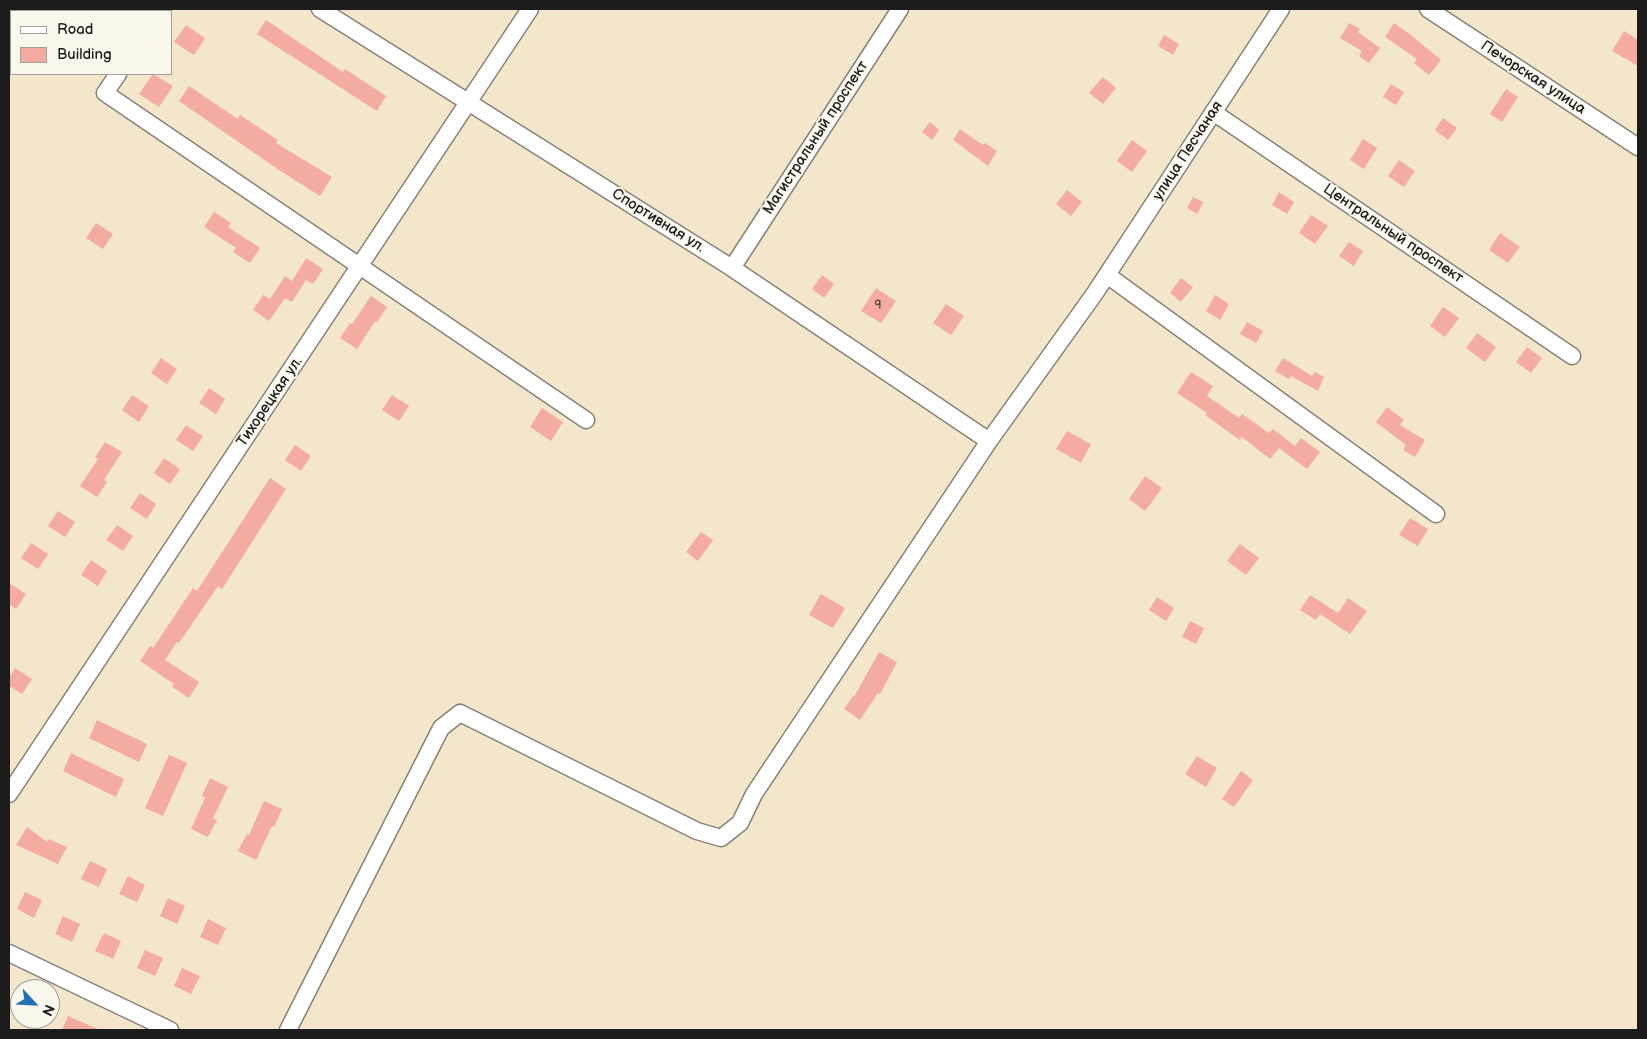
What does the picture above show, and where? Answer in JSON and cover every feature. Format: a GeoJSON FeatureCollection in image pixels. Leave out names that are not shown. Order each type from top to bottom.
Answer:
{"type":"FeatureCollection","features":[{"type":"Feature","properties":{"kind":"street","name":"Спортивная ул."},"geometry":{"type":"LineString","coordinates":[[320,9],[732,268],[989,441]]}},
{"type":"Feature","properties":{"kind":"street","name":"Тихорецкая ул."},"geometry":{"type":"LineString","coordinates":[[9,794],[530,9]]}},
{"type":"Feature","properties":{"kind":"street","name":"Магистральный проспект"},"geometry":{"type":"LineString","coordinates":[[732,268],[900,9]]}},
{"type":"Feature","properties":{"kind":"street","name":"улица Песчаная"},"geometry":{"type":"LineString","coordinates":[[288,1030],[440,728],[460,713],[697,831],[722,838],[740,823],[754,794],[989,441],[1095,293],[1281,9]]}},
{"type":"Feature","properties":{"kind":"street","name":"Печорская улица"},"geometry":{"type":"LineString","coordinates":[[1428,9],[1638,147]]}},
{"type":"Feature","properties":{"kind":"street"},"geometry":{"type":"LineString","coordinates":[[117,75],[105,93],[586,420]]}},
{"type":"Feature","properties":{"kind":"street","name":"Центральный проспект"},"geometry":{"type":"LineString","coordinates":[[1213,112],[1572,356]]}},
{"type":"Feature","properties":{"kind":"street"},"geometry":{"type":"LineString","coordinates":[[1106,275],[1436,514]]}},
{"type":"Feature","properties":{"kind":"street"},"geometry":{"type":"LineString","coordinates":[[9,953],[170,1030]]}},
{"type":"Feature","properties":{"kind":"building"},"geometry":{"type":"Polygon","coordinates":[[[266,20],[343,72],[345,69],[386,96],[377,111],[257,34],[266,20]]]}},
{"type":"Feature","properties":{"kind":"building"},"geometry":{"type":"Polygon","coordinates":[[[1349,23],[1360,29],[1358,32],[1380,48],[1369,63],[1359,56],[1362,51],[1340,38],[1349,23]]]}},
{"type":"Feature","properties":{"kind":"building"},"geometry":{"type":"Polygon","coordinates":[[[1394,23],[1441,60],[1429,75],[1414,63],[1417,59],[1385,37],[1394,23]]]}},
{"type":"Feature","properties":{"kind":"building"},"geometry":{"type":"Polygon","coordinates":[[[186,25],[205,38],[194,55],[174,42],[186,25]]]}},
{"type":"Feature","properties":{"kind":"building"},"geometry":{"type":"Polygon","coordinates":[[[1624,31],[1638,40],[1638,66],[1612,51],[1624,31]]]}},
{"type":"Feature","properties":{"kind":"building"},"geometry":{"type":"Polygon","coordinates":[[[1164,35],[1179,44],[1173,55],[1158,46],[1164,35]]]}},
{"type":"Feature","properties":{"kind":"building"},"geometry":{"type":"Polygon","coordinates":[[[152,75],[173,86],[159,107],[139,94],[152,75]]]}},
{"type":"Feature","properties":{"kind":"building"},"geometry":{"type":"Polygon","coordinates":[[[1103,77],[1116,88],[1103,104],[1089,93],[1103,77]]]}},
{"type":"Feature","properties":{"kind":"building"},"geometry":{"type":"Polygon","coordinates":[[[1391,84],[1404,92],[1396,105],[1383,97],[1391,84]]]}},
{"type":"Feature","properties":{"kind":"building"},"geometry":{"type":"Polygon","coordinates":[[[189,86],[238,119],[240,115],[278,140],[276,143],[332,177],[320,196],[179,101],[189,86]]]}},
{"type":"Feature","properties":{"kind":"building"},"geometry":{"type":"Polygon","coordinates":[[[1506,89],[1518,97],[1502,122],[1490,114],[1506,89]]]}},
{"type":"Feature","properties":{"kind":"building"},"geometry":{"type":"Polygon","coordinates":[[[1443,118],[1457,128],[1448,140],[1435,130],[1443,118]]]}},
{"type":"Feature","properties":{"kind":"building"},"geometry":{"type":"Polygon","coordinates":[[[930,122],[939,130],[932,140],[922,132],[930,122]]]}},
{"type":"Feature","properties":{"kind":"building"},"geometry":{"type":"Polygon","coordinates":[[[960,129],[983,145],[985,143],[997,151],[988,166],[953,140],[960,129]]]}},
{"type":"Feature","properties":{"kind":"building"},"geometry":{"type":"Polygon","coordinates":[[[1363,139],[1377,148],[1364,169],[1350,160],[1363,139]]]}},
{"type":"Feature","properties":{"kind":"building"},"geometry":{"type":"Polygon","coordinates":[[[1132,140],[1147,151],[1132,172],[1117,161],[1132,140]]]}},
{"type":"Feature","properties":{"kind":"building"},"geometry":{"type":"Polygon","coordinates":[[[1399,160],[1415,171],[1404,187],[1388,176],[1399,160]]]}},
{"type":"Feature","properties":{"kind":"building"},"geometry":{"type":"Polygon","coordinates":[[[1067,190],[1082,202],[1071,216],[1056,204],[1067,190]]]}},
{"type":"Feature","properties":{"kind":"building"},"geometry":{"type":"Polygon","coordinates":[[[1279,192],[1294,202],[1287,214],[1272,205],[1279,192]]]}},
{"type":"Feature","properties":{"kind":"building"},"geometry":{"type":"Polygon","coordinates":[[[1193,197],[1203,202],[1197,214],[1187,208],[1193,197]]]}},
{"type":"Feature","properties":{"kind":"building"},"geometry":{"type":"Polygon","coordinates":[[[214,212],[231,223],[228,227],[260,248],[250,263],[233,252],[236,248],[204,227],[214,212]]]}},
{"type":"Feature","properties":{"kind":"building"},"geometry":{"type":"Polygon","coordinates":[[[1311,215],[1328,226],[1315,244],[1299,233],[1311,215]]]}},
{"type":"Feature","properties":{"kind":"building"},"geometry":{"type":"Polygon","coordinates":[[[96,223],[113,234],[103,249],[86,238],[96,223]]]}},
{"type":"Feature","properties":{"kind":"building"},"geometry":{"type":"Polygon","coordinates":[[[1500,233],[1520,247],[1508,263],[1489,250],[1500,233]]]}},
{"type":"Feature","properties":{"kind":"building"},"geometry":{"type":"Polygon","coordinates":[[[1349,242],[1363,251],[1354,266],[1339,256],[1349,242]]]}},
{"type":"Feature","properties":{"kind":"building"},"geometry":{"type":"Polygon","coordinates":[[[306,258],[323,269],[313,284],[306,280],[292,302],[285,298],[269,321],[253,310],[263,295],[270,299],[285,276],[292,281],[306,258]]]}},
{"type":"Feature","properties":{"kind":"building"},"geometry":{"type":"Polygon","coordinates":[[[822,275],[834,284],[824,298],[812,289],[822,275]]]}},
{"type":"Feature","properties":{"kind":"building"},"geometry":{"type":"Polygon","coordinates":[[[1181,278],[1193,287],[1181,302],[1170,293],[1181,278]]]}},
{"type":"Feature","properties":{"kind":"building"},"geometry":{"type":"Polygon","coordinates":[[[876,288],[896,301],[881,323],[861,311],[876,288]]]}},
{"type":"Feature","properties":{"kind":"building"},"geometry":{"type":"Polygon","coordinates":[[[1215,295],[1229,304],[1220,320],[1206,311],[1215,295]]]}},
{"type":"Feature","properties":{"kind":"building"},"geometry":{"type":"Polygon","coordinates":[[[371,296],[387,307],[377,322],[375,321],[357,349],[340,338],[371,296]]]}},
{"type":"Feature","properties":{"kind":"building"},"geometry":{"type":"Polygon","coordinates":[[[946,304],[964,316],[951,335],[933,323],[946,304]]]}},
{"type":"Feature","properties":{"kind":"building"},"geometry":{"type":"Polygon","coordinates":[[[1443,307],[1459,318],[1445,337],[1430,326],[1443,307]]]}},
{"type":"Feature","properties":{"kind":"building"},"geometry":{"type":"Polygon","coordinates":[[[1247,322],[1263,331],[1256,343],[1240,334],[1247,322]]]}},
{"type":"Feature","properties":{"kind":"building"},"geometry":{"type":"Polygon","coordinates":[[[1477,333],[1496,347],[1485,362],[1466,348],[1477,333]]]}},
{"type":"Feature","properties":{"kind":"building"},"geometry":{"type":"Polygon","coordinates":[[[1527,347],[1542,358],[1531,373],[1516,362],[1527,347]]]}},
{"type":"Feature","properties":{"kind":"building"},"geometry":{"type":"Polygon","coordinates":[[[161,358],[177,369],[167,384],[151,373],[161,358]]]}},
{"type":"Feature","properties":{"kind":"building"},"geometry":{"type":"Polygon","coordinates":[[[1283,358],[1312,376],[1315,372],[1324,377],[1318,391],[1291,376],[1289,379],[1275,371],[1283,358]]]}},
{"type":"Feature","properties":{"kind":"building"},"geometry":{"type":"Polygon","coordinates":[[[1191,372],[1213,386],[1207,396],[1239,418],[1242,414],[1269,433],[1273,429],[1295,446],[1301,438],[1320,452],[1307,469],[1279,448],[1270,459],[1242,437],[1240,440],[1205,415],[1207,413],[1177,393],[1191,372]]]}},
{"type":"Feature","properties":{"kind":"building"},"geometry":{"type":"Polygon","coordinates":[[[209,388],[225,399],[216,414],[199,403],[209,388]]]}},
{"type":"Feature","properties":{"kind":"building"},"geometry":{"type":"Polygon","coordinates":[[[132,395],[149,406],[139,422],[122,410],[132,395]]]}},
{"type":"Feature","properties":{"kind":"building"},"geometry":{"type":"Polygon","coordinates":[[[392,395],[409,406],[399,421],[382,410],[392,395]]]}},
{"type":"Feature","properties":{"kind":"building"},"geometry":{"type":"Polygon","coordinates":[[[1387,407],[1404,420],[1400,425],[1425,440],[1415,457],[1403,450],[1406,445],[1376,422],[1387,407]]]}},
{"type":"Feature","properties":{"kind":"building"},"geometry":{"type":"Polygon","coordinates":[[[542,408],[563,422],[551,441],[530,427],[542,408]]]}},
{"type":"Feature","properties":{"kind":"building"},"geometry":{"type":"Polygon","coordinates":[[[186,425],[203,436],[193,451],[176,440],[186,425]]]}},
{"type":"Feature","properties":{"kind":"building"},"geometry":{"type":"Polygon","coordinates":[[[1067,431],[1091,444],[1081,463],[1056,449],[1067,431]]]}},
{"type":"Feature","properties":{"kind":"building"},"geometry":{"type":"Polygon","coordinates":[[[105,442],[122,452],[104,480],[107,482],[97,497],[80,486],[98,459],[95,457],[105,442]]]}},
{"type":"Feature","properties":{"kind":"building"},"geometry":{"type":"Polygon","coordinates":[[[295,445],[311,456],[301,471],[285,460],[295,445]]]}},
{"type":"Feature","properties":{"kind":"building"},"geometry":{"type":"Polygon","coordinates":[[[164,458],[180,469],[170,484],[154,473],[164,458]]]}},
{"type":"Feature","properties":{"kind":"building"},"geometry":{"type":"Polygon","coordinates":[[[1145,476],[1162,488],[1145,511],[1129,499],[1145,476]]]}},
{"type":"Feature","properties":{"kind":"building"},"geometry":{"type":"Polygon","coordinates":[[[270,478],[286,489],[222,589],[218,586],[165,660],[199,682],[189,698],[172,687],[174,684],[140,661],[150,646],[153,648],[193,588],[197,591],[270,478]]]}},
{"type":"Feature","properties":{"kind":"building"},"geometry":{"type":"Polygon","coordinates":[[[140,493],[156,504],[147,519],[130,508],[140,493]]]}},
{"type":"Feature","properties":{"kind":"building"},"geometry":{"type":"Polygon","coordinates":[[[58,511],[75,522],[65,537],[48,526],[58,511]]]}},
{"type":"Feature","properties":{"kind":"building"},"geometry":{"type":"Polygon","coordinates":[[[1410,518],[1428,529],[1418,546],[1399,535],[1410,518]]]}},
{"type":"Feature","properties":{"kind":"building"},"geometry":{"type":"Polygon","coordinates":[[[117,525],[133,536],[123,551],[106,540],[117,525]]]}},
{"type":"Feature","properties":{"kind":"building"},"geometry":{"type":"Polygon","coordinates":[[[701,532],[713,540],[698,561],[686,552],[701,532]]]}},
{"type":"Feature","properties":{"kind":"building"},"geometry":{"type":"Polygon","coordinates":[[[31,543],[48,554],[38,569],[21,558],[31,543]]]}},
{"type":"Feature","properties":{"kind":"building"},"geometry":{"type":"Polygon","coordinates":[[[1240,544],[1259,558],[1246,575],[1227,561],[1240,544]]]}},
{"type":"Feature","properties":{"kind":"building"},"geometry":{"type":"Polygon","coordinates":[[[91,560],[107,571],[98,586],[81,575],[91,560]]]}},
{"type":"Feature","properties":{"kind":"building"},"geometry":{"type":"Polygon","coordinates":[[[9,583],[26,594],[16,609],[9,604],[9,583]]]}},
{"type":"Feature","properties":{"kind":"building"},"geometry":{"type":"Polygon","coordinates":[[[821,594],[845,608],[833,628],[809,615],[821,594]]]}},
{"type":"Feature","properties":{"kind":"building"},"geometry":{"type":"Polygon","coordinates":[[[1310,595],[1338,613],[1348,598],[1367,611],[1350,634],[1320,614],[1316,620],[1300,610],[1310,595]]]}},
{"type":"Feature","properties":{"kind":"building"},"geometry":{"type":"Polygon","coordinates":[[[1157,597],[1174,608],[1166,621],[1149,610],[1157,597]]]}},
{"type":"Feature","properties":{"kind":"building"},"geometry":{"type":"Polygon","coordinates":[[[1190,621],[1204,628],[1196,644],[1182,637],[1190,621]]]}},
{"type":"Feature","properties":{"kind":"building"},"geometry":{"type":"Polygon","coordinates":[[[879,652],[897,662],[880,694],[878,693],[860,720],[844,709],[854,697],[879,652]]]}},
{"type":"Feature","properties":{"kind":"building"},"geometry":{"type":"Polygon","coordinates":[[[15,668],[32,679],[22,694],[9,686],[9,678],[15,668]]]}},
{"type":"Feature","properties":{"kind":"building"},"geometry":{"type":"Polygon","coordinates":[[[97,720],[147,744],[139,762],[89,738],[97,720]]]}},
{"type":"Feature","properties":{"kind":"building"},"geometry":{"type":"Polygon","coordinates":[[[71,753],[124,779],[116,797],[63,771],[71,753]]]}},
{"type":"Feature","properties":{"kind":"building"},"geometry":{"type":"Polygon","coordinates":[[[169,755],[187,763],[163,816],[145,808],[169,755]]]}},
{"type":"Feature","properties":{"kind":"building"},"geometry":{"type":"Polygon","coordinates":[[[1197,756],[1217,768],[1206,787],[1185,774],[1197,756]]]}},
{"type":"Feature","properties":{"kind":"building"},"geometry":{"type":"Polygon","coordinates":[[[1241,771],[1253,780],[1234,807],[1222,799],[1241,771]]]}},
{"type":"Feature","properties":{"kind":"building"},"geometry":{"type":"Polygon","coordinates":[[[210,778],[228,787],[213,818],[217,820],[208,837],[191,829],[205,798],[202,796],[210,778]]]}},
{"type":"Feature","properties":{"kind":"building"},"geometry":{"type":"Polygon","coordinates":[[[264,801],[282,809],[256,860],[238,851],[247,834],[249,835],[264,801]]]}},
{"type":"Feature","properties":{"kind":"building"},"geometry":{"type":"Polygon","coordinates":[[[27,827],[47,842],[49,839],[67,847],[58,864],[16,845],[27,827]]]}},
{"type":"Feature","properties":{"kind":"building"},"geometry":{"type":"Polygon","coordinates":[[[90,861],[107,869],[99,887],[81,879],[90,861]]]}},
{"type":"Feature","properties":{"kind":"building"},"geometry":{"type":"Polygon","coordinates":[[[128,876],[145,885],[137,902],[119,894],[128,876]]]}},
{"type":"Feature","properties":{"kind":"building"},"geometry":{"type":"Polygon","coordinates":[[[25,892],[42,900],[34,918],[17,909],[25,892]]]}},
{"type":"Feature","properties":{"kind":"building"},"geometry":{"type":"Polygon","coordinates":[[[168,898],[185,906],[177,924],[160,916],[168,898]]]}},
{"type":"Feature","properties":{"kind":"building"},"geometry":{"type":"Polygon","coordinates":[[[63,916],[80,924],[72,942],[55,934],[63,916]]]}},
{"type":"Feature","properties":{"kind":"building"},"geometry":{"type":"Polygon","coordinates":[[[208,919],[226,928],[218,945],[200,937],[208,919]]]}},
{"type":"Feature","properties":{"kind":"building"},"geometry":{"type":"Polygon","coordinates":[[[104,933],[121,941],[113,959],[95,951],[104,933]]]}},
{"type":"Feature","properties":{"kind":"building"},"geometry":{"type":"Polygon","coordinates":[[[145,950],[163,958],[155,976],[137,968],[145,950]]]}},
{"type":"Feature","properties":{"kind":"building"},"geometry":{"type":"Polygon","coordinates":[[[182,968],[200,976],[191,994],[174,986],[182,968]]]}},
{"type":"Feature","properties":{"kind":"building"},"geometry":{"type":"Polygon","coordinates":[[[68,1016],[100,1030],[62,1030],[68,1016]]]}}]}
